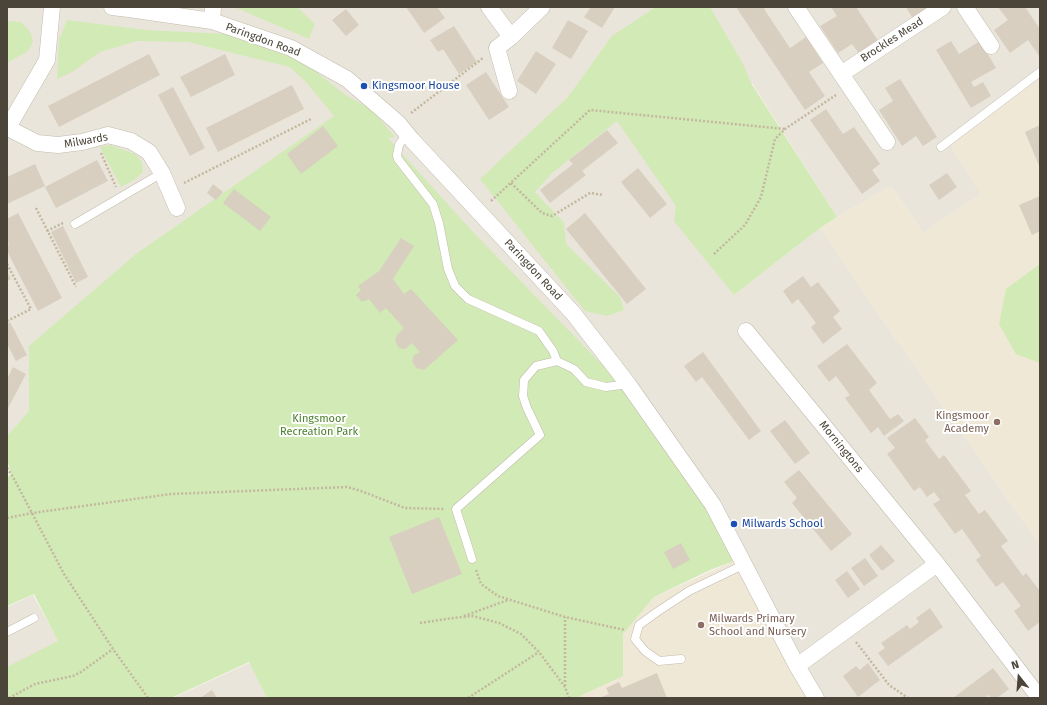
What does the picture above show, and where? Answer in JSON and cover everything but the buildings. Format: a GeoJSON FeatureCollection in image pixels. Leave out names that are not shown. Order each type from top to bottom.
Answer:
{"type":"FeatureCollection","features":[{"type":"Feature","properties":{"kind":"street","name":"Milwards"},"geometry":{"type":"LineString","coordinates":[[52,7],[47,60],[7,129],[37,143],[58,145],[82,142],[108,135],[131,141],[149,152],[162,174],[177,208]]}},
{"type":"Feature","properties":{"kind":"street","name":"Paringdon Road"},"geometry":{"type":"LineString","coordinates":[[112,7],[213,14],[291,48],[347,79],[402,128],[572,313],[628,384],[713,505],[743,565],[797,666],[816,698]]}},
{"type":"Feature","properties":{"kind":"street"},"geometry":{"type":"LineString","coordinates":[[488,7],[511,37]]}},
{"type":"Feature","properties":{"kind":"street"},"geometry":{"type":"LineString","coordinates":[[509,91],[497,48],[511,37],[542,7]]}},
{"type":"Feature","properties":{"kind":"street"},"geometry":{"type":"LineString","coordinates":[[796,7],[887,142]]}},
{"type":"Feature","properties":{"kind":"street","name":"Brockles Mead"},"geometry":{"type":"LineString","coordinates":[[845,80],[943,7]]}},
{"type":"Feature","properties":{"kind":"street"},"geometry":{"type":"LineString","coordinates":[[965,7],[991,46]]}},
{"type":"Feature","properties":{"kind":"street","name":"Morningtons"},"geometry":{"type":"LineString","coordinates":[[746,331],[937,564],[1034,695]]}},
{"type":"Feature","properties":{"kind":"street"},"geometry":{"type":"LineString","coordinates":[[797,666],[937,564]]}},
{"type":"Feature","properties":{"kind":"lane"},"geometry":{"type":"LineString","coordinates":[[941,148],[1040,72]]}},
{"type":"Feature","properties":{"kind":"lane"},"geometry":{"type":"LineString","coordinates":[[402,128],[397,155],[398,158],[432,204],[439,223],[448,269],[455,286],[468,299],[539,331],[553,351],[557,361],[574,370],[586,382],[606,387],[628,384]]}},
{"type":"Feature","properties":{"kind":"lane"},"geometry":{"type":"LineString","coordinates":[[75,224],[162,174]]}},
{"type":"Feature","properties":{"kind":"lane"},"geometry":{"type":"LineString","coordinates":[[472,559],[456,510],[540,435],[523,396],[524,380],[536,366],[557,361]]}},
{"type":"Feature","properties":{"kind":"lane"},"geometry":{"type":"LineString","coordinates":[[681,659],[660,661],[645,651],[635,639],[639,625],[689,590],[743,565]]}},
{"type":"Feature","properties":{"kind":"lane"},"geometry":{"type":"LineString","coordinates":[[7,632],[34,618]]}},
{"type":"Feature","properties":{"kind":"path"},"geometry":{"type":"LineString","coordinates":[[402,128],[497,48]]}},
{"type":"Feature","properties":{"kind":"path"},"geometry":{"type":"LineString","coordinates":[[714,254],[745,225],[762,197],[775,139],[785,129],[845,80]]}},
{"type":"Feature","properties":{"kind":"path"},"geometry":{"type":"LineString","coordinates":[[479,212],[590,110],[785,129]]}},
{"type":"Feature","properties":{"kind":"path"},"geometry":{"type":"LineString","coordinates":[[169,190],[311,119]]}},
{"type":"Feature","properties":{"kind":"path"},"geometry":{"type":"LineString","coordinates":[[94,138],[121,197]]}},
{"type":"Feature","properties":{"kind":"path"},"geometry":{"type":"LineString","coordinates":[[511,183],[542,213],[552,216],[590,194],[604,195]]}},
{"type":"Feature","properties":{"kind":"path"},"geometry":{"type":"LineString","coordinates":[[36,208],[76,287]]}},
{"type":"Feature","properties":{"kind":"path"},"geometry":{"type":"LineString","coordinates":[[47,231],[65,222],[75,224]]}},
{"type":"Feature","properties":{"kind":"path"},"geometry":{"type":"LineString","coordinates":[[7,264],[31,309],[7,321]]}},
{"type":"Feature","properties":{"kind":"path"},"geometry":{"type":"LineString","coordinates":[[7,468],[64,574],[148,698]]}},
{"type":"Feature","properties":{"kind":"path"},"geometry":{"type":"LineString","coordinates":[[7,518],[32,513],[170,494],[347,487],[361,490],[405,508],[456,510]]}},
{"type":"Feature","properties":{"kind":"path"},"geometry":{"type":"LineString","coordinates":[[472,559],[481,584],[498,596],[565,617],[637,632]]}},
{"type":"Feature","properties":{"kind":"path"},"geometry":{"type":"LineString","coordinates":[[460,618],[509,600]]}},
{"type":"Feature","properties":{"kind":"path"},"geometry":{"type":"LineString","coordinates":[[420,623],[473,616],[500,623],[521,634],[539,652],[564,687],[569,698]]}},
{"type":"Feature","properties":{"kind":"path"},"geometry":{"type":"LineString","coordinates":[[564,687],[565,617]]}},
{"type":"Feature","properties":{"kind":"path"},"geometry":{"type":"LineString","coordinates":[[847,630],[889,685],[908,698]]}},
{"type":"Feature","properties":{"kind":"path"},"geometry":{"type":"LineString","coordinates":[[8,698],[35,684],[73,676],[114,649]]}},
{"type":"Feature","properties":{"kind":"path"},"geometry":{"type":"LineString","coordinates":[[468,698],[539,652]]}},
{"type":"Feature","properties":{"kind":"shaded area"},"geometry":{"type":"Polygon","coordinates":[[[7,7],[1040,7],[1040,78],[951,146],[981,194],[923,233],[891,186],[837,217],[752,83],[734,295],[820,228],[1040,545],[1040,698],[815,698],[738,563],[581,350],[29,346],[29,411],[7,436],[7,7]]]}},
{"type":"Feature","properties":{"kind":"shaded area","name":"Kingsmoor Academy"},"geometry":{"type":"Polygon","coordinates":[[[1040,78],[1040,545],[820,228],[891,186],[923,233],[981,194],[951,146],[1040,78]]]}},
{"type":"Feature","properties":{"kind":"shaded area","name":"Milwards Primary School and Nursery"},"geometry":{"type":"Polygon","coordinates":[[[734,561],[814,698],[580,698],[579,696],[623,676],[623,634],[654,597],[734,561]]]}},
{"type":"Feature","properties":{"kind":"shaded area"},"geometry":{"type":"Polygon","coordinates":[[[33,595],[59,642],[7,668],[7,607],[33,595]]]}},
{"type":"Feature","properties":{"kind":"shaded area"},"geometry":{"type":"Polygon","coordinates":[[[249,663],[271,698],[173,698],[249,663]]]}},
{"type":"Feature","properties":{"kind":"green space"},"geometry":{"type":"Polygon","coordinates":[[[234,7],[297,7],[315,24],[309,39],[234,7]]]}},
{"type":"Feature","properties":{"kind":"green space"},"geometry":{"type":"Polygon","coordinates":[[[656,7],[710,7],[743,64],[751,83],[837,217],[820,228],[734,295],[674,221],[676,206],[617,121],[552,173],[535,192],[564,223],[566,244],[620,297],[624,310],[607,316],[585,311],[480,179],[568,97],[612,36],[656,7]]]}},
{"type":"Feature","properties":{"kind":"green space","name":"Kingsmoor Recreation Park"},"geometry":{"type":"Polygon","coordinates":[[[67,20],[146,30],[225,34],[300,59],[344,94],[372,110],[395,137],[388,138],[471,230],[611,374],[720,528],[734,561],[710,570],[654,597],[623,634],[623,676],[580,696],[580,698],[267,698],[249,662],[171,698],[7,698],[7,667],[58,641],[34,594],[7,606],[7,477],[11,475],[7,458],[7,436],[29,411],[29,346],[136,254],[334,116],[306,82],[290,67],[188,42],[137,41],[100,52],[72,72],[57,79],[59,40],[67,20]]]}},
{"type":"Feature","properties":{"kind":"green space"},"geometry":{"type":"Polygon","coordinates":[[[7,21],[21,22],[29,30],[33,42],[28,51],[7,63],[7,21]]]}},
{"type":"Feature","properties":{"kind":"green space"},"geometry":{"type":"Polygon","coordinates":[[[110,145],[135,154],[142,162],[143,172],[135,179],[121,187],[100,147],[110,145]]]}},
{"type":"Feature","properties":{"kind":"green space"},"geometry":{"type":"Polygon","coordinates":[[[1040,264],[1040,363],[1016,354],[999,324],[1006,289],[1040,264]]]}},
{"type":"Feature","properties":{"kind":"place","name":"Kingsmoor House"},"geometry":{"type":"Point","coordinates":[364,86]}},
{"type":"Feature","properties":{"kind":"place","name":"Kingsmoor Academy"},"geometry":{"type":"Point","coordinates":[997,422]}},
{"type":"Feature","properties":{"kind":"place","name":"Milwards School"},"geometry":{"type":"Point","coordinates":[734,524]}},
{"type":"Feature","properties":{"kind":"place","name":"Milwards Primary School and Nursery"},"geometry":{"type":"Point","coordinates":[701,625]}}]}
